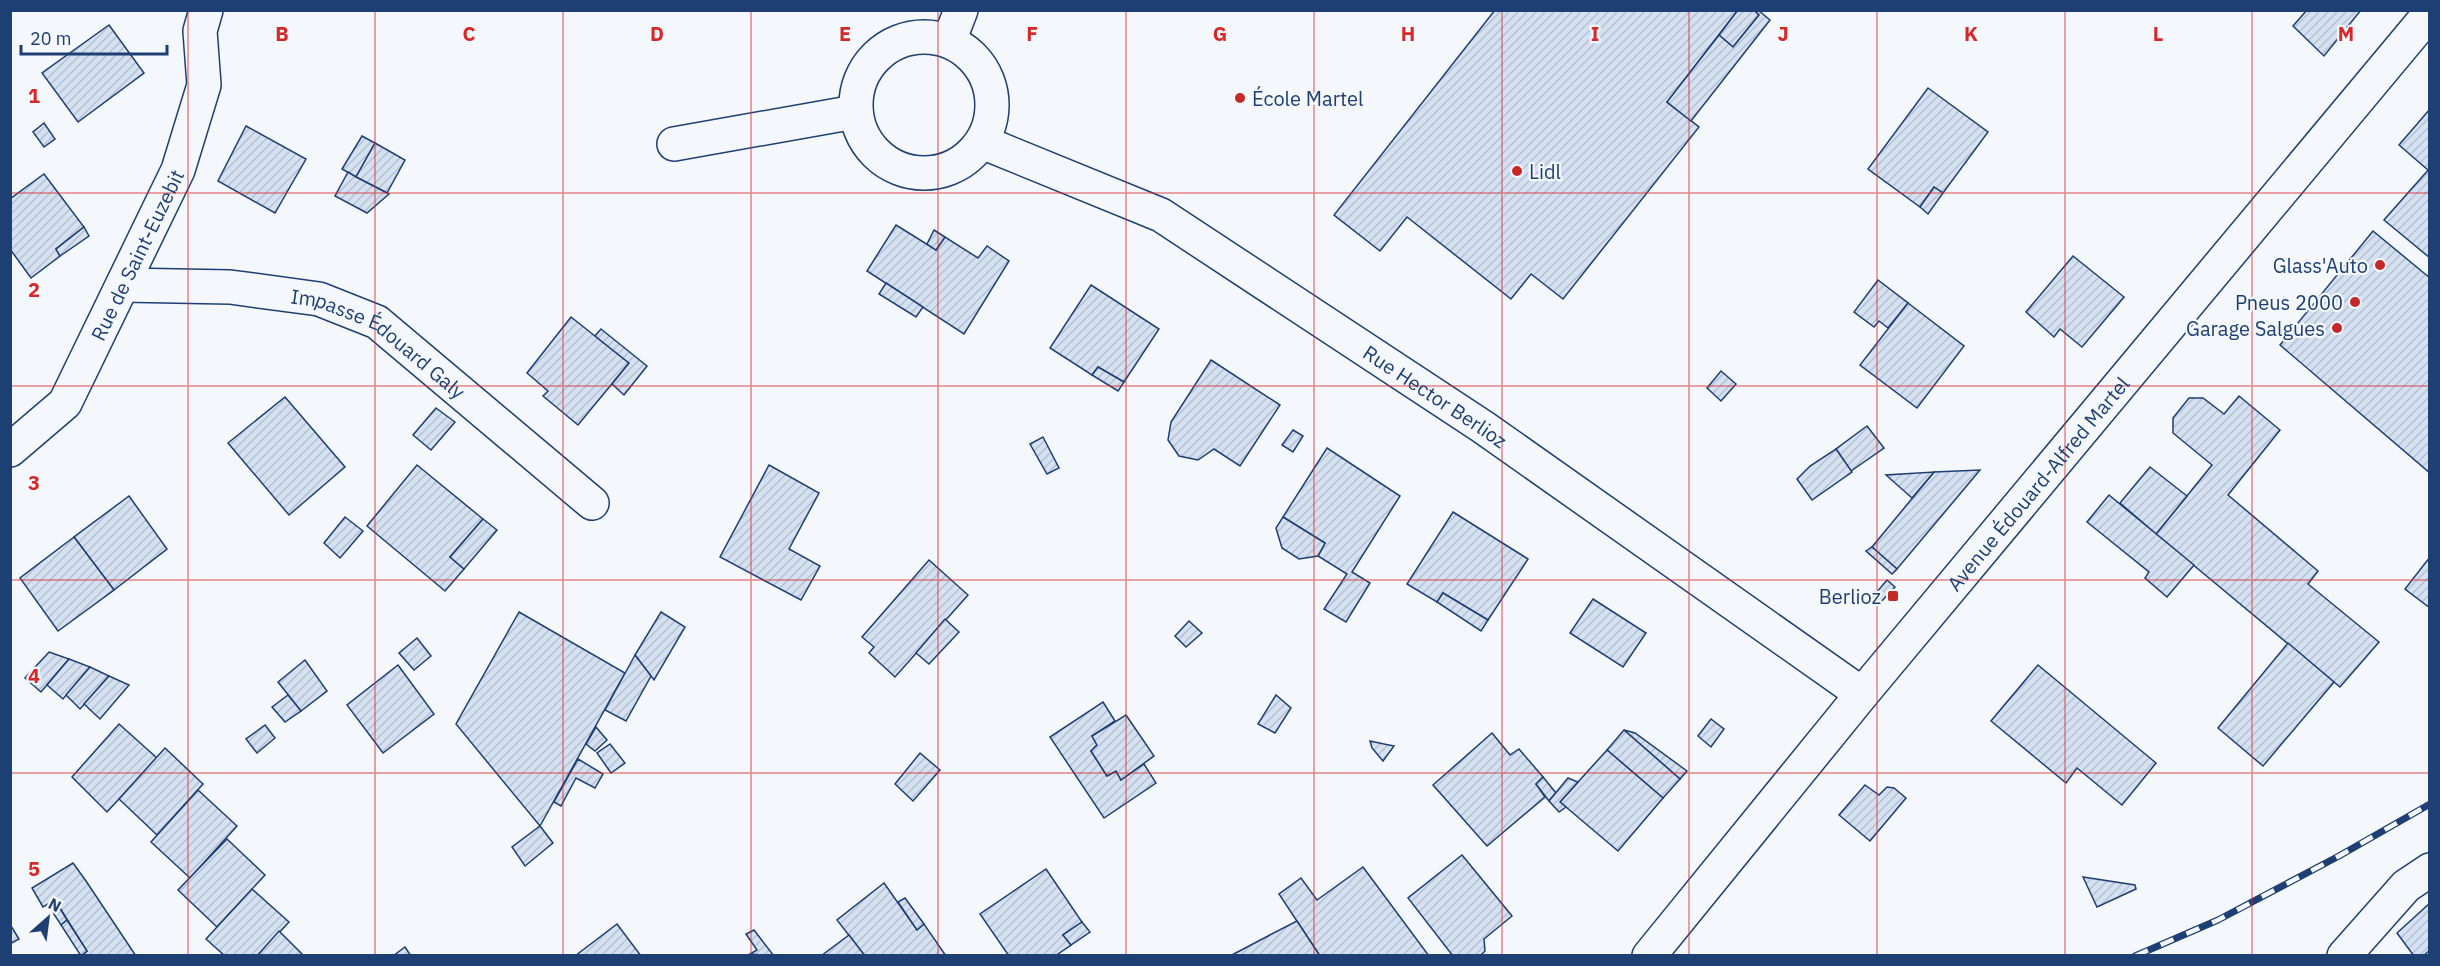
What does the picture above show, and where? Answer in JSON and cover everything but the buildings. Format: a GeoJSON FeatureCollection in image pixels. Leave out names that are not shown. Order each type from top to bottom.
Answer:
{"type":"FeatureCollection","features":[{"type":"Feature","properties":{"kind":"street"},"geometry":{"type":"LineString","coordinates":[[949,41],[962,10]]}},
{"type":"Feature","properties":{"kind":"street","name":"Avenue Édouard-Alfred Martel"},"geometry":{"type":"LineString","coordinates":[[1649,956],[1862,694],[2430,13]]}},
{"type":"Feature","properties":{"kind":"street","name":"Rue de Saint-Euzebit"},"geometry":{"type":"LineString","coordinates":[[10,450],[65,403],[178,170],[204,85],[195,17]]}},
{"type":"Feature","properties":{"kind":"street"},"geometry":{"type":"LineString","coordinates":[[926,36],[949,41],[966,51],[980,65],[989,84],[993,103],[990,123],[982,142],[968,158],[950,169],[929,174],[908,172],[888,164],[872,150],[861,132],[855,112],[857,89],[866,67],[882,50],[903,40],[926,36]]}},
{"type":"Feature","properties":{"kind":"street"},"geometry":{"type":"LineString","coordinates":[[675,144],[855,112]]}},
{"type":"Feature","properties":{"kind":"street","name":"Rue Hector Berlioz"},"geometry":{"type":"LineString","coordinates":[[982,142],[1161,215],[1483,428],[1862,694]]}},
{"type":"Feature","properties":{"kind":"street","name":"Impasse Édouard Galy"},"geometry":{"type":"LineString","coordinates":[[123,285],[230,287],[319,299],[377,322],[592,503]]}},
{"type":"Feature","properties":{"kind":"street"},"geometry":{"type":"LineString","coordinates":[[2344,956],[2406,886],[2430,870]]}},
{"type":"Feature","properties":{"kind":"railway"},"geometry":{"type":"LineString","coordinates":[[2135,956],[2218,920],[2339,856],[2430,804]]}},
{"type":"Feature","properties":{"kind":"place","name":"École Martel"},"geometry":{"type":"Point","coordinates":[1240,98]}},
{"type":"Feature","properties":{"kind":"place","name":"Lidl"},"geometry":{"type":"Point","coordinates":[1517,171]}},
{"type":"Feature","properties":{"kind":"place","name":"Glass'Auto"},"geometry":{"type":"Point","coordinates":[2380,265]}},
{"type":"Feature","properties":{"kind":"place","name":"Pneus 2000"},"geometry":{"type":"Point","coordinates":[2355,302]}},
{"type":"Feature","properties":{"kind":"place","name":"Garage Salgues"},"geometry":{"type":"Point","coordinates":[2337,328]}},
{"type":"Feature","properties":{"kind":"place","name":"Berlioz"},"geometry":{"type":"Point","coordinates":[1893,596]}}]}
